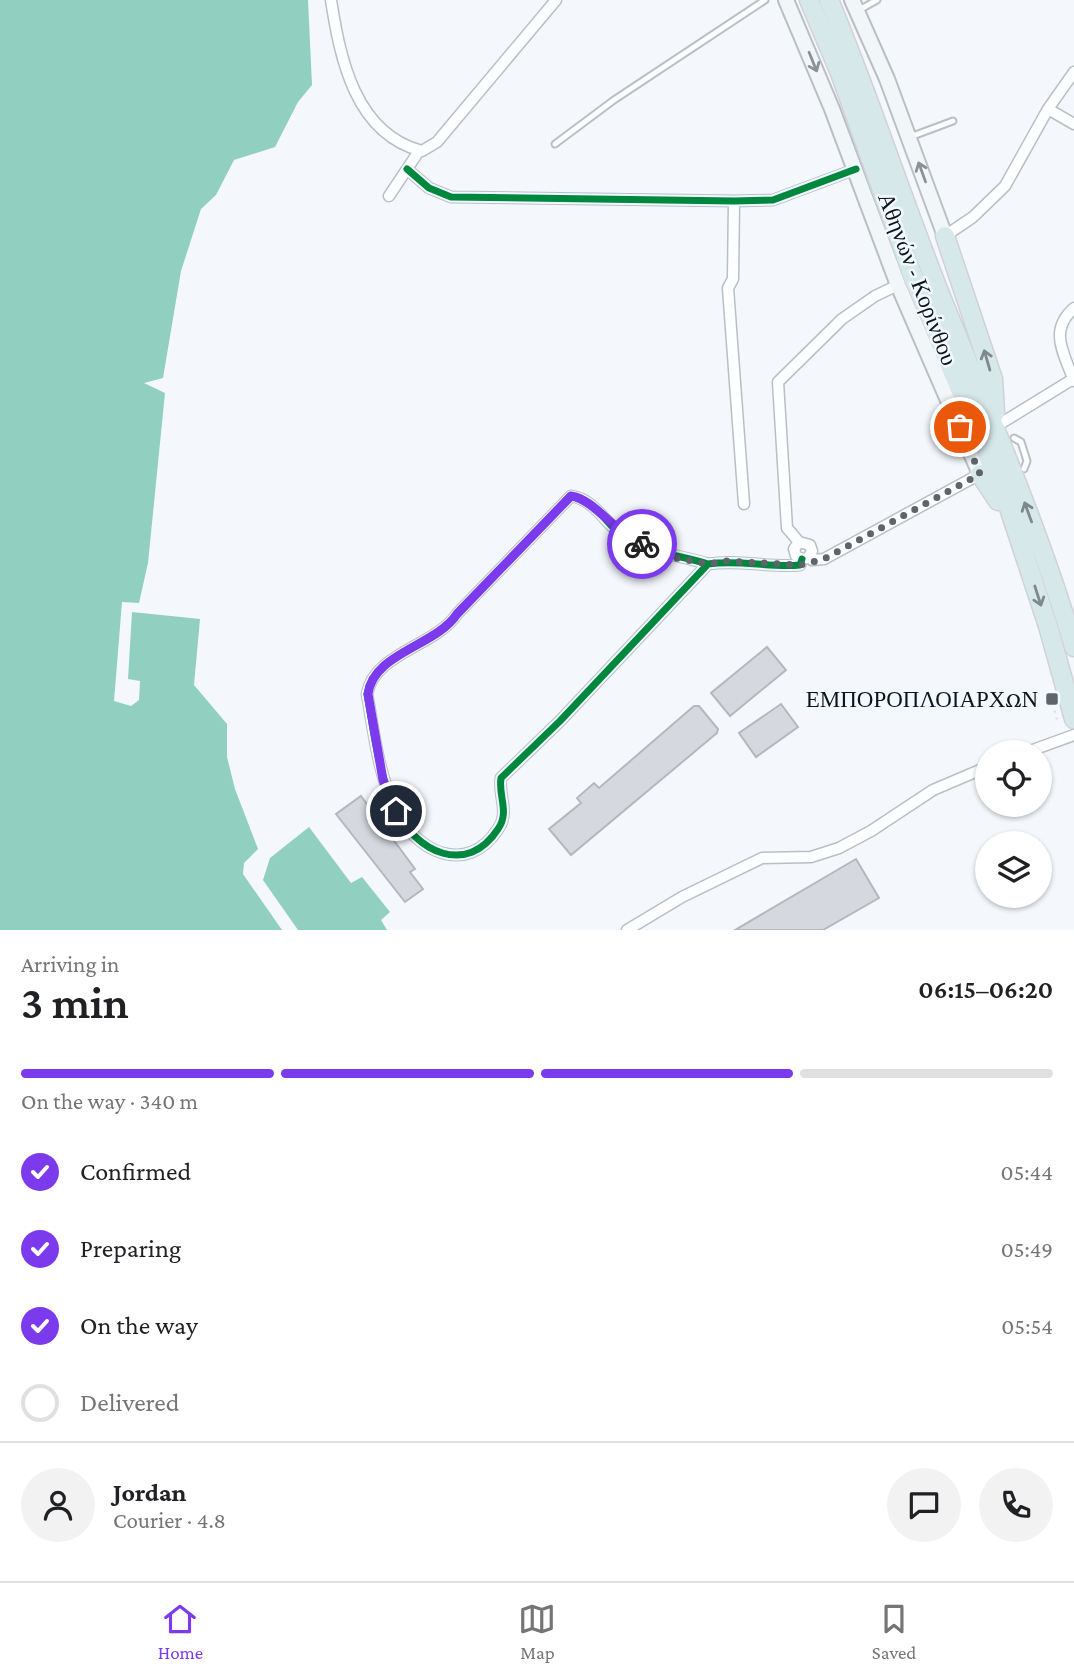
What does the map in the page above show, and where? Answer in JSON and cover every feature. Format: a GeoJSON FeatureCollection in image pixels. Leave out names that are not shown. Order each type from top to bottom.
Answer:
{"type":"FeatureCollection","features":[{"type":"Feature","properties":{"kind":"highway","name":"Αθηνών - Κορίνθου"},"geometry":{"type":"LineString","coordinates":[[809,0],[849,70],[995,427],[1074,647]]}},
{"type":"Feature","properties":{"kind":"highway","name":"Αθηνών - Κορίνθου"},"geometry":{"type":"LineString","coordinates":[[829,0],[912,274],[1017,531],[1065,719]]}},
{"type":"Feature","properties":{"kind":"highway"},"geometry":{"type":"LineString","coordinates":[[945,236],[993,379],[995,427]]}},
{"type":"Feature","properties":{"kind":"highway"},"geometry":{"type":"LineString","coordinates":[[980,474],[1017,531]]}},
{"type":"Feature","properties":{"kind":"main road"},"geometry":{"type":"LineString","coordinates":[[786,0],[856,169],[898,285],[980,474]]}},
{"type":"Feature","properties":{"kind":"main road"},"geometry":{"type":"LineString","coordinates":[[855,5],[909,137],[945,236]]}},
{"type":"Feature","properties":{"kind":"street"},"geometry":{"type":"LineString","coordinates":[[345,0],[331,2],[345,67],[358,98],[386,131],[419,151],[428,149],[437,142],[556,0]]}},
{"type":"Feature","properties":{"kind":"street"},"geometry":{"type":"LineString","coordinates":[[945,236],[973,217],[1005,186],[1048,109],[1074,72]]}},
{"type":"Feature","properties":{"kind":"street"},"geometry":{"type":"LineString","coordinates":[[1048,109],[1074,124]]}},
{"type":"Feature","properties":{"kind":"street"},"geometry":{"type":"LineString","coordinates":[[389,196],[419,151]]}},
{"type":"Feature","properties":{"kind":"street"},"geometry":{"type":"LineString","coordinates":[[407,169],[429,188],[451,197],[734,201],[773,200],[856,169]]}},
{"type":"Feature","properties":{"kind":"street"},"geometry":{"type":"LineString","coordinates":[[734,201],[733,279],[728,288],[744,504]]}},
{"type":"Feature","properties":{"kind":"street"},"geometry":{"type":"LineString","coordinates":[[807,560],[810,545],[799,542],[788,528],[785,515],[778,382],[842,319],[898,285]]}},
{"type":"Feature","properties":{"kind":"street"},"geometry":{"type":"LineString","coordinates":[[995,427],[1074,380],[1059,328],[1063,318],[1074,308]]}},
{"type":"Feature","properties":{"kind":"street"},"geometry":{"type":"LineString","coordinates":[[1065,355],[1074,347]]}},
{"type":"Feature","properties":{"kind":"street"},"geometry":{"type":"LineString","coordinates":[[708,564],[560,721],[500,778],[499,792],[505,805],[499,828],[484,843],[472,854],[455,855],[435,852],[420,843],[396,811],[383,780],[368,694],[369,682],[383,667],[448,628],[457,614],[571,496],[589,503],[625,537],[676,558],[708,564],[725,561],[807,560],[980,474]]}},
{"type":"Feature","properties":{"kind":"street"},"geometry":{"type":"LineString","coordinates":[[1052,743],[1074,735]]}},
{"type":"Feature","properties":{"kind":"street"},"geometry":{"type":"LineString","coordinates":[[627,930],[660,909],[762,858],[811,857],[839,848],[871,831],[933,790],[975,773]]}},
{"type":"Feature","properties":{"kind":"lane"},"geometry":{"type":"LineString","coordinates":[[555,144],[614,100],[765,0]]}},
{"type":"Feature","properties":{"kind":"lane"},"geometry":{"type":"LineString","coordinates":[[855,5],[877,0]]}},
{"type":"Feature","properties":{"kind":"lane"},"geometry":{"type":"LineString","coordinates":[[909,137],[953,121]]}},
{"type":"Feature","properties":{"kind":"lane"},"geometry":{"type":"LineString","coordinates":[[1014,438],[1021,442],[1027,461],[1024,468]]}},
{"type":"Feature","properties":{"kind":"path"},"geometry":{"type":"LineString","coordinates":[[1053,704],[1065,719]]}},
{"type":"Feature","properties":{"kind":"shaded area"},"geometry":{"type":"Polygon","coordinates":[[[0,0],[308,0],[312,85],[298,102],[275,147],[234,160],[216,195],[201,209],[181,271],[163,378],[144,383],[165,393],[148,563],[139,603],[122,602],[114,701],[131,706],[139,700],[140,681],[128,679],[132,612],[200,619],[194,685],[227,724],[227,757],[235,789],[258,849],[244,863],[243,874],[282,930],[0,930],[0,0]]]}},
{"type":"Feature","properties":{"kind":"shaded area"},"geometry":{"type":"Polygon","coordinates":[[[309,827],[351,883],[362,877],[390,912],[381,920],[387,930],[298,930],[263,880],[270,858],[309,827]]]}},
{"type":"Feature","properties":{"kind":"building"},"geometry":{"type":"Polygon","coordinates":[[[767,647],[786,670],[730,716],[711,693],[767,647]]]}},
{"type":"Feature","properties":{"kind":"building"},"geometry":{"type":"Polygon","coordinates":[[[781,704],[798,727],[756,757],[739,733],[781,704]]]}},
{"type":"Feature","properties":{"kind":"building"},"geometry":{"type":"Polygon","coordinates":[[[694,706],[699,706],[718,729],[717,733],[571,855],[549,829],[581,803],[577,798],[594,783],[599,788],[694,706]]]}},
{"type":"Feature","properties":{"kind":"building"},"geometry":{"type":"Polygon","coordinates":[[[361,796],[415,869],[410,872],[423,889],[405,902],[336,814],[361,796]]]}},
{"type":"Feature","properties":{"kind":"building"},"geometry":{"type":"Polygon","coordinates":[[[856,859],[879,898],[823,930],[735,930],[856,859]]]}},
{"type":"Feature","properties":{"kind":"cycle path"},"geometry":{"type":"LineString","coordinates":[[407,169],[429,188],[451,197],[734,201],[773,200],[856,169]]}},
{"type":"Feature","properties":{"kind":"cycle path"},"geometry":{"type":"LineString","coordinates":[[708,564],[633,542],[586,502],[571,496],[447,625],[381,669],[372,680],[367,694],[377,752],[389,795],[404,824],[415,837],[428,847],[457,855],[472,852],[485,844],[498,829],[503,816],[501,778],[560,721],[708,564],[731,562],[800,565],[802,559]]}},
{"type":"Feature","properties":{"kind":"way so far"},"geometry":{"type":"LineString","coordinates":[[642,544],[676,558],[708,564],[725,561],[787,566],[824,559],[980,474],[960,427]]}},
{"type":"Feature","properties":{"kind":"place","name":"ΕΜΠΟΡΟΠΛΟΙΑΡΧΩΝ"},"geometry":{"type":"Point","coordinates":[1052,699]}},
{"type":"Feature","properties":{"kind":"route"},"geometry":{"type":"LineString","coordinates":[[396,811],[383,780],[368,694],[369,682],[383,667],[448,628],[457,614],[571,496],[589,503],[625,537],[642,544]]}}]}
